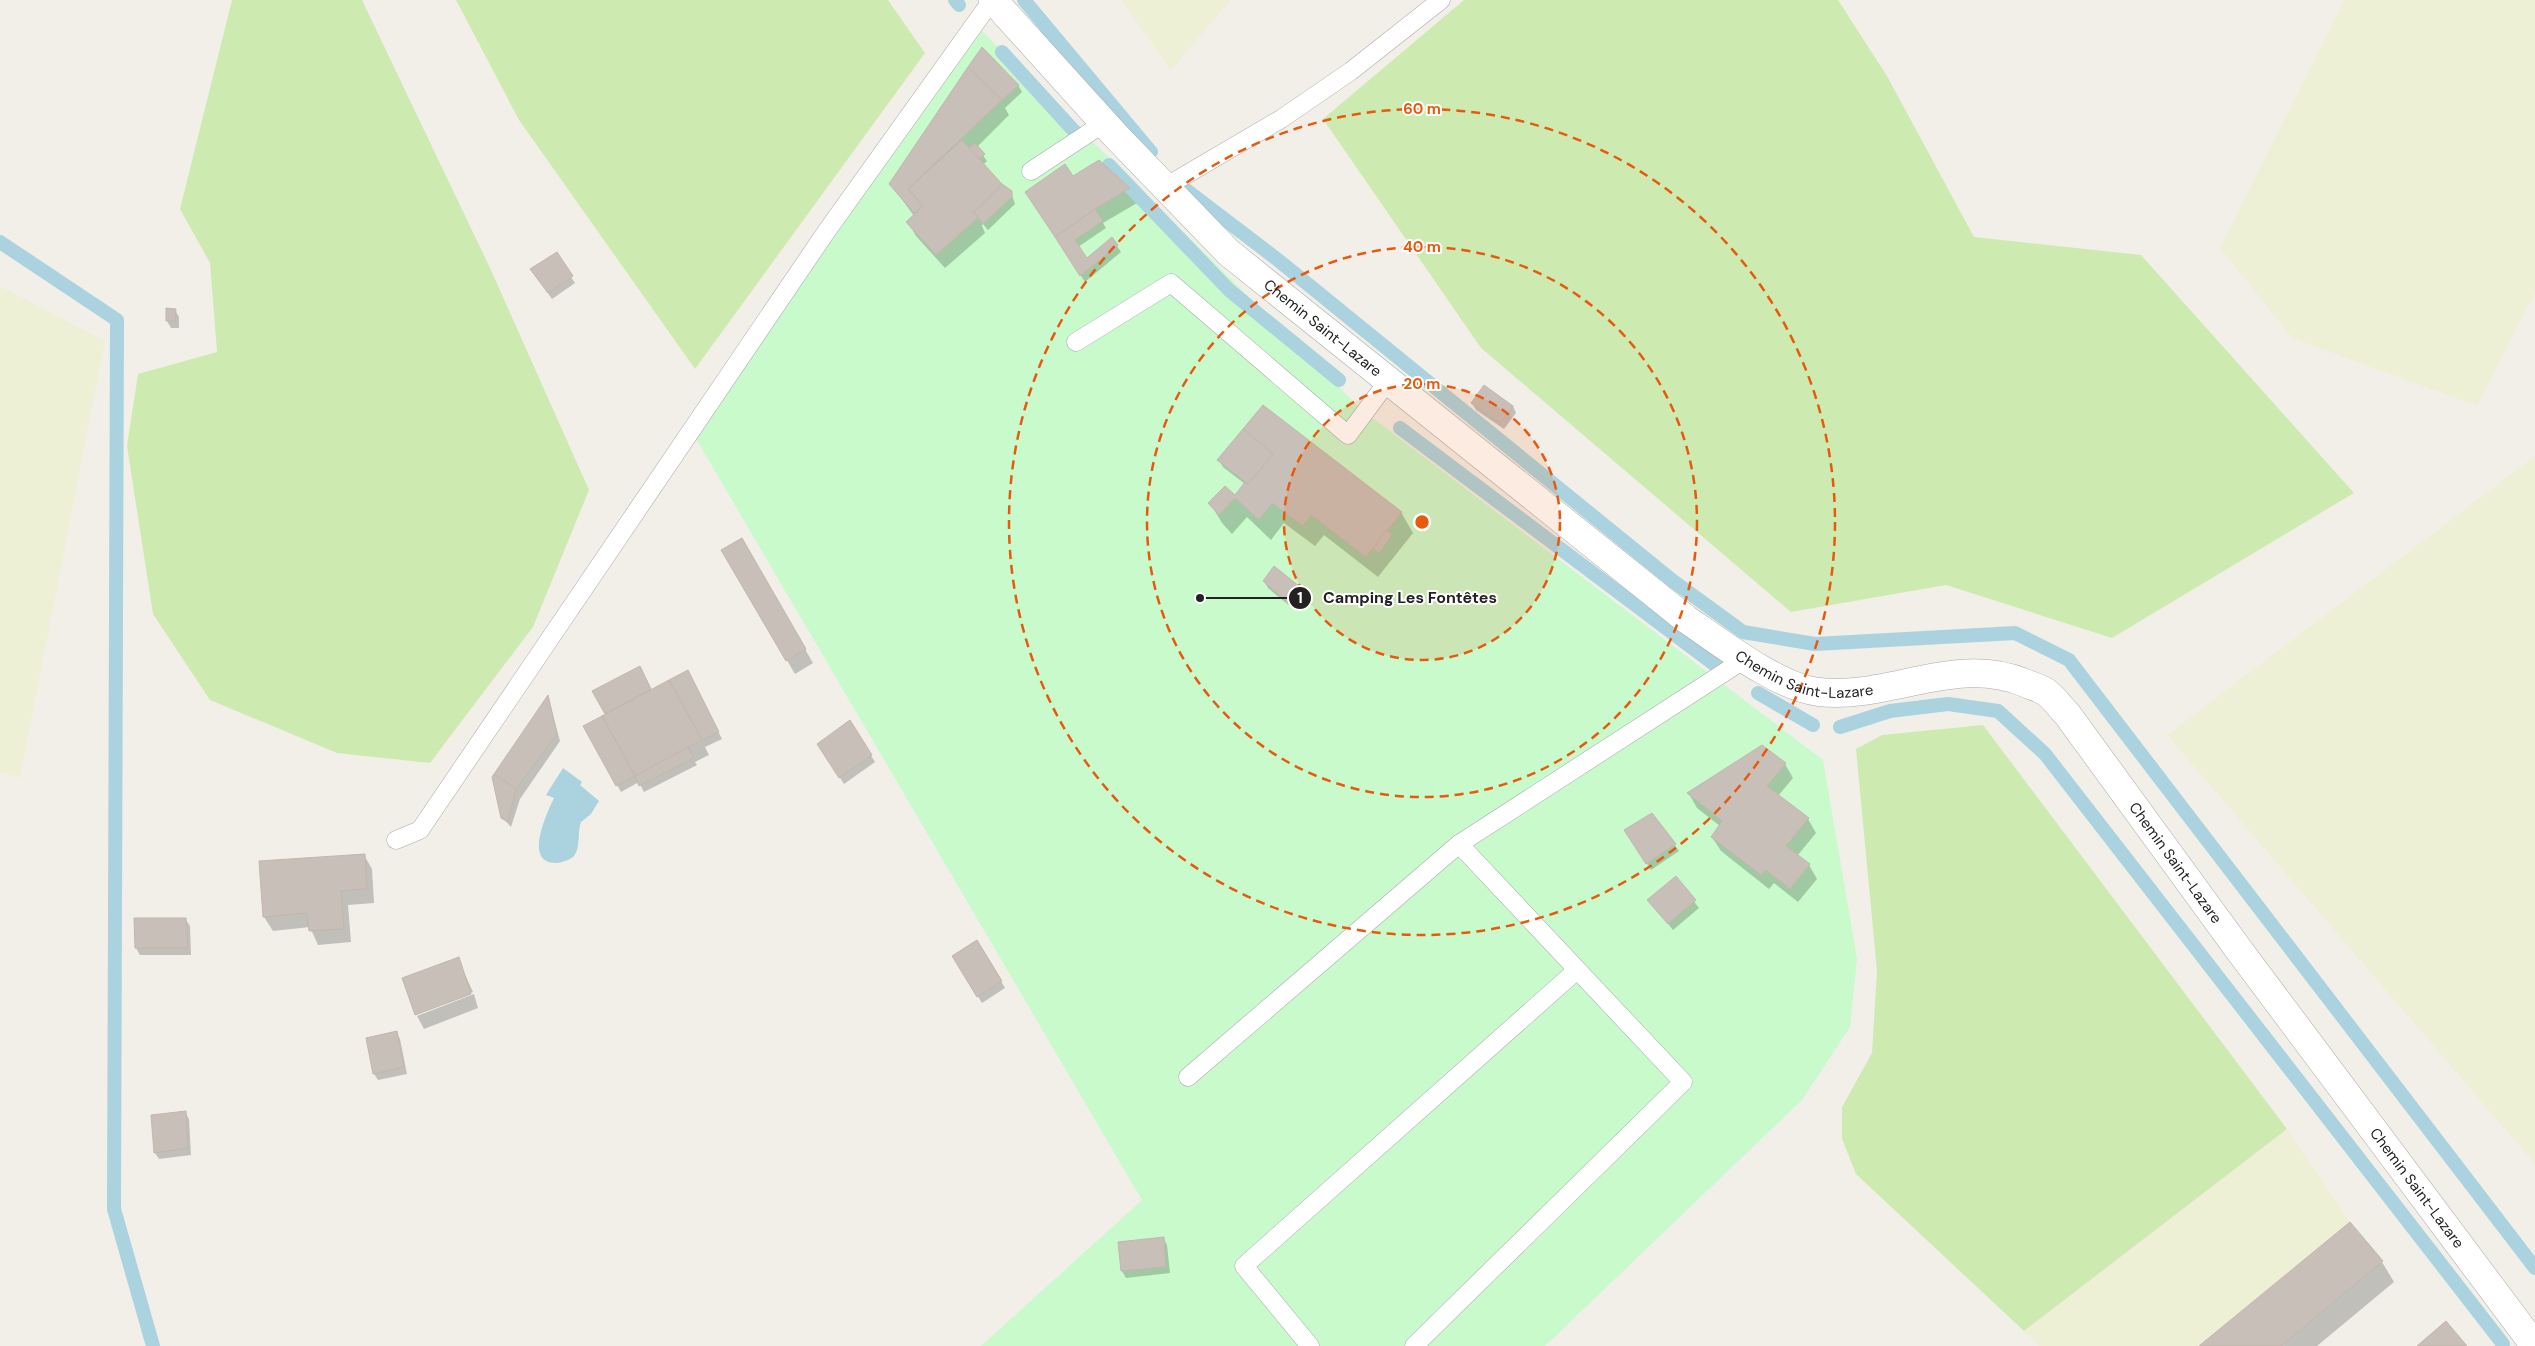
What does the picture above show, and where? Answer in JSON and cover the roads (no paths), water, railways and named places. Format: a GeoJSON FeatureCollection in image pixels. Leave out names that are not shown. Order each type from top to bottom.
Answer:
{"type":"FeatureCollection","features":[{"type":"Feature","properties":{"kind":"street","name":"Chemin Saint-Lazare"},"geometry":{"type":"LineString","coordinates":[[992,0],[1104,123],[1230,253],[1686,619],[1745,658],[1778,679],[1818,692],[1849,694],[1959,673],[1986,674],[2012,678],[2046,692],[2067,714],[2239,950],[2535,1346]]}},
{"type":"Feature","properties":{"kind":"lane"},"geometry":{"type":"LineString","coordinates":[[396,840],[420,830],[826,232],[992,0]]}},
{"type":"Feature","properties":{"kind":"lane"},"geometry":{"type":"LineString","coordinates":[[1165,187],[1281,119],[1351,71],[1442,0]]}},
{"type":"Feature","properties":{"kind":"lane"},"geometry":{"type":"LineString","coordinates":[[1031,171],[1104,123]]}},
{"type":"Feature","properties":{"kind":"lane"},"geometry":{"type":"LineString","coordinates":[[1076,342],[1171,283],[1348,435],[1388,381]]}},
{"type":"Feature","properties":{"kind":"lane"},"geometry":{"type":"LineString","coordinates":[[1188,1077],[1460,844],[1745,658]]}},
{"type":"Feature","properties":{"kind":"lane"},"geometry":{"type":"LineString","coordinates":[[1414,1346],[1683,1082],[1460,844]]}},
{"type":"Feature","properties":{"kind":"lane"},"geometry":{"type":"LineString","coordinates":[[1310,1346],[1244,1266],[1577,970]]}},
{"type":"Feature","properties":{"kind":"water"},"geometry":{"type":"Polygon","coordinates":[[[563,768],[582,782],[580,785],[599,801],[591,814],[581,822],[574,856],[556,863],[546,861],[541,855],[539,846],[543,825],[554,798],[546,795],[563,768]]]}},
{"type":"Feature","properties":{"kind":"waterway"},"geometry":{"type":"LineString","coordinates":[[955,0],[959,5]]}},
{"type":"Feature","properties":{"kind":"waterway"},"geometry":{"type":"LineString","coordinates":[[1024,0],[1151,152]]}},
{"type":"Feature","properties":{"kind":"waterway"},"geometry":{"type":"LineString","coordinates":[[1002,52],[1075,132]]}},
{"type":"Feature","properties":{"kind":"waterway"},"geometry":{"type":"LineString","coordinates":[[1109,165],[1229,290],[1339,380]]}},
{"type":"Feature","properties":{"kind":"waterway"},"geometry":{"type":"LineString","coordinates":[[1185,189],[1278,260],[1673,581],[1743,632],[1815,644],[2015,633],[2069,660],[2535,1268]]}},
{"type":"Feature","properties":{"kind":"waterway"},"geometry":{"type":"LineString","coordinates":[[0,242],[117,320],[114,1209],[153,1346]]}},
{"type":"Feature","properties":{"kind":"waterway"},"geometry":{"type":"LineString","coordinates":[[1400,428],[1719,668]]}},
{"type":"Feature","properties":{"kind":"waterway"},"geometry":{"type":"LineString","coordinates":[[1758,693],[1813,725]]}},
{"type":"Feature","properties":{"kind":"waterway"},"geometry":{"type":"LineString","coordinates":[[1840,727],[1890,711],[1948,704],[1998,711],[2045,754],[2503,1344]]}},
{"type":"Feature","properties":{"kind":"place","name":"Camping Les Fontêtes"},"geometry":{"type":"Point","coordinates":[1200,598]}}]}
